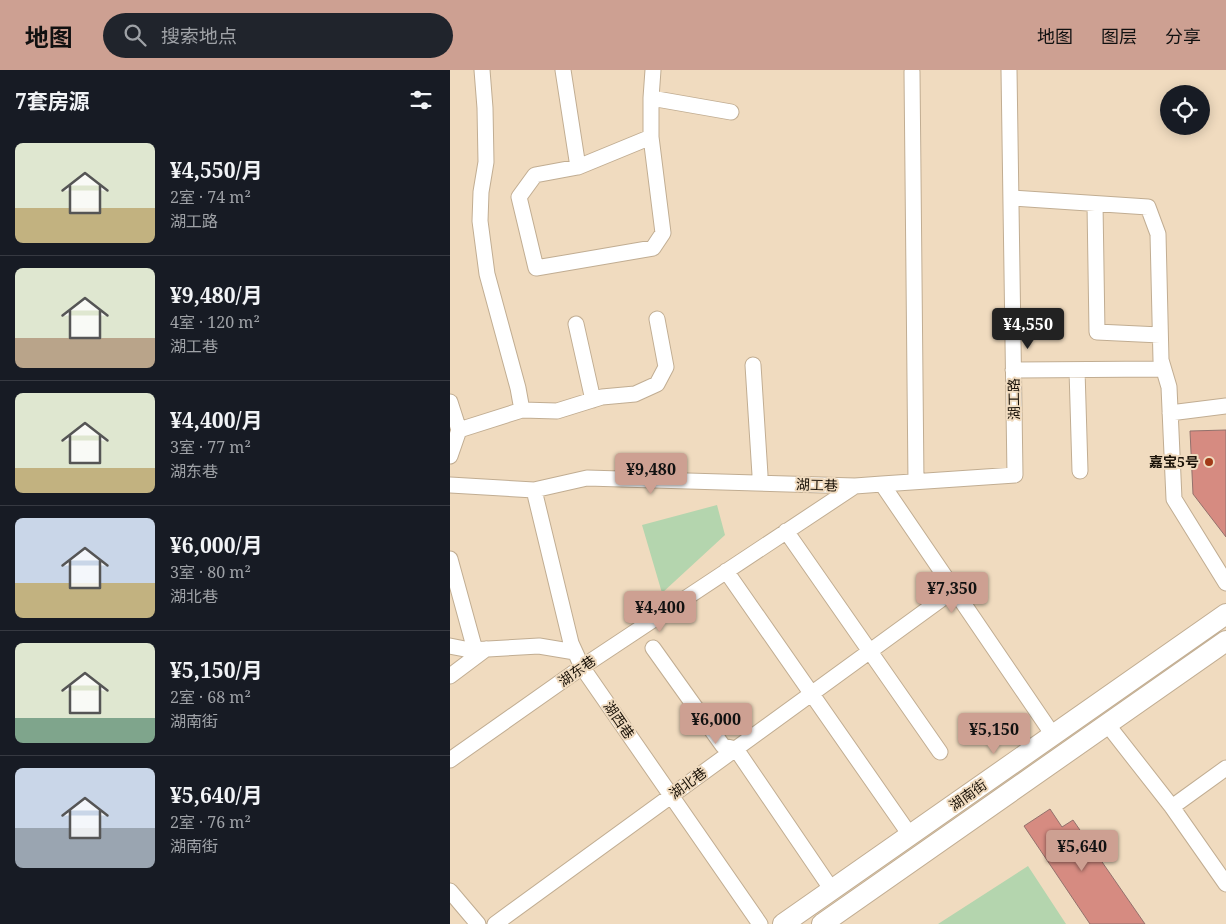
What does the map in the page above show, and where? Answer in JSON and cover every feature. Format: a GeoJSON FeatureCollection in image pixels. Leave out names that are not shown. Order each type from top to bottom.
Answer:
{"type":"FeatureCollection","features":[{"type":"Feature","properties":{"kind":"main road","name":"湖南街"},"geometry":{"type":"LineString","coordinates":[[783,924],[1226,614]]}},
{"type":"Feature","properties":{"kind":"main road","name":"湖南街"},"geometry":{"type":"LineString","coordinates":[[822,924],[1226,641]]}},
{"type":"Feature","properties":{"kind":"street"},"geometry":{"type":"LineString","coordinates":[[482,70],[486,162],[481,192],[482,230],[487,274],[518,388],[522,410]]}},
{"type":"Feature","properties":{"kind":"street"},"geometry":{"type":"LineString","coordinates":[[563,70],[578,167]]}},
{"type":"Feature","properties":{"kind":"street"},"geometry":{"type":"LineString","coordinates":[[651,137],[578,167],[535,175],[519,197],[536,268],[653,248],[663,233],[651,137],[650,98],[653,70]]}},
{"type":"Feature","properties":{"kind":"street","name":"湖工路"},"geometry":{"type":"LineString","coordinates":[[882,484],[1015,475],[1009,70]]}},
{"type":"Feature","properties":{"kind":"street"},"geometry":{"type":"LineString","coordinates":[[912,72],[916,482]]}},
{"type":"Feature","properties":{"kind":"street"},"geometry":{"type":"LineString","coordinates":[[650,98],[731,112]]}},
{"type":"Feature","properties":{"kind":"street"},"geometry":{"type":"LineString","coordinates":[[1011,198],[1148,207],[1158,234],[1161,360],[1169,387],[1174,499],[1226,583]]}},
{"type":"Feature","properties":{"kind":"street"},"geometry":{"type":"LineString","coordinates":[[1095,204],[1097,332],[1160,335]]}},
{"type":"Feature","properties":{"kind":"street"},"geometry":{"type":"LineString","coordinates":[[459,430],[522,410],[557,411],[602,398],[635,394],[657,384],[666,367],[657,319]]}},
{"type":"Feature","properties":{"kind":"street"},"geometry":{"type":"LineString","coordinates":[[576,324],[593,400]]}},
{"type":"Feature","properties":{"kind":"street"},"geometry":{"type":"LineString","coordinates":[[753,365],[760,475]]}},
{"type":"Feature","properties":{"kind":"street"},"geometry":{"type":"LineString","coordinates":[[1013,370],[1163,369]]}},
{"type":"Feature","properties":{"kind":"street"},"geometry":{"type":"LineString","coordinates":[[1078,370],[1080,470]]}},
{"type":"Feature","properties":{"kind":"street"},"geometry":{"type":"LineString","coordinates":[[450,402],[459,430],[450,456]]}},
{"type":"Feature","properties":{"kind":"street"},"geometry":{"type":"LineString","coordinates":[[1170,413],[1226,406]]}},
{"type":"Feature","properties":{"kind":"street","name":"湖工巷"},"geometry":{"type":"LineString","coordinates":[[450,485],[534,490],[587,478],[855,486],[882,484]]}},
{"type":"Feature","properties":{"kind":"street"},"geometry":{"type":"LineString","coordinates":[[882,484],[1053,735]]}},
{"type":"Feature","properties":{"kind":"street","name":"湖东巷"},"geometry":{"type":"LineString","coordinates":[[450,760],[582,667],[855,486]]}},
{"type":"Feature","properties":{"kind":"street","name":"湖西巷"},"geometry":{"type":"LineString","coordinates":[[534,490],[571,643],[582,667],[760,924]]}},
{"type":"Feature","properties":{"kind":"street"},"geometry":{"type":"LineString","coordinates":[[786,531],[940,752]]}},
{"type":"Feature","properties":{"kind":"street"},"geometry":{"type":"LineString","coordinates":[[450,559],[481,649]]}},
{"type":"Feature","properties":{"kind":"street"},"geometry":{"type":"LineString","coordinates":[[726,571],[910,835]]}},
{"type":"Feature","properties":{"kind":"street","name":"湖北巷"},"geometry":{"type":"LineString","coordinates":[[495,924],[954,590]]}},
{"type":"Feature","properties":{"kind":"street"},"geometry":{"type":"LineString","coordinates":[[450,646],[481,649],[539,646],[575,652]]}},
{"type":"Feature","properties":{"kind":"street"},"geometry":{"type":"LineString","coordinates":[[653,648],[723,746],[736,749],[832,890]]}},
{"type":"Feature","properties":{"kind":"street"},"geometry":{"type":"LineString","coordinates":[[450,676],[481,649]]}},
{"type":"Feature","properties":{"kind":"street"},"geometry":{"type":"LineString","coordinates":[[1107,724],[1172,807],[1226,884]]}},
{"type":"Feature","properties":{"kind":"street"},"geometry":{"type":"LineString","coordinates":[[1172,807],[1226,768]]}},
{"type":"Feature","properties":{"kind":"street"},"geometry":{"type":"LineString","coordinates":[[450,891],[477,923]]}},
{"type":"Feature","properties":{"kind":"green space"},"geometry":{"type":"Polygon","coordinates":[[[717,505],[725,535],[662,593],[642,525],[717,505]]]}},
{"type":"Feature","properties":{"kind":"green space"},"geometry":{"type":"Polygon","coordinates":[[[1028,866],[1066,924],[938,924],[1028,866]]]}},
{"type":"Feature","properties":{"kind":"building","name":"嘉宝5号"},"geometry":{"type":"Polygon","coordinates":[[[1226,430],[1226,537],[1193,494],[1190,431],[1226,430]]]}},
{"type":"Feature","properties":{"kind":"building"},"geometry":{"type":"Polygon","coordinates":[[[1050,809],[1062,827],[1073,820],[1145,924],[1090,924],[1024,826],[1050,809]]]}},
{"type":"Feature","properties":{"kind":"place","name":"嘉宝5号"},"geometry":{"type":"Point","coordinates":[1209,462]}}]}
